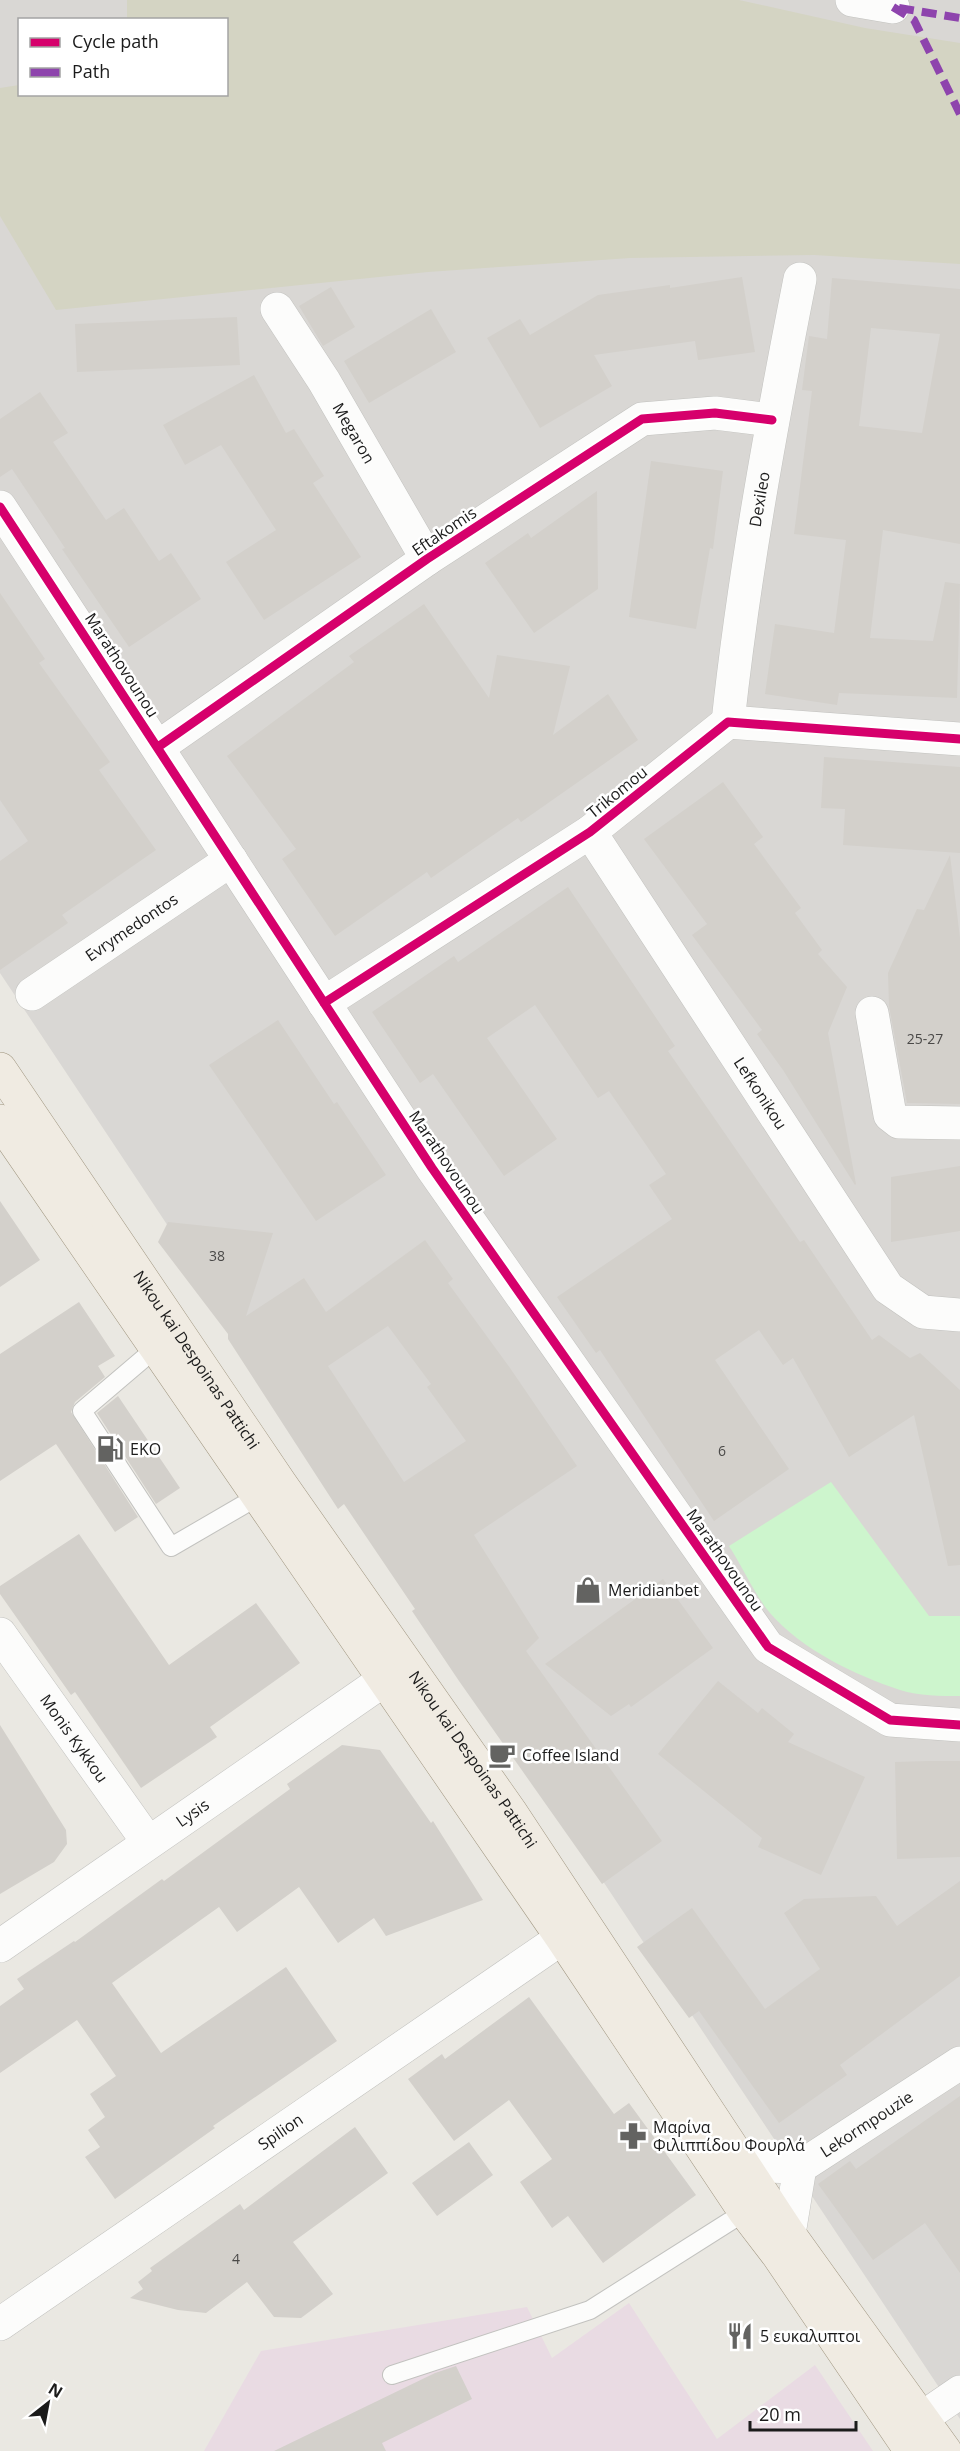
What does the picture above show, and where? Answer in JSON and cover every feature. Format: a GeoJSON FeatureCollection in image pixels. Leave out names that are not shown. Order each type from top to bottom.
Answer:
{"type":"FeatureCollection","features":[{"type":"Feature","properties":{"kind":"main road","name":"Nikou kai Despoinas Pattichi"},"geometry":{"type":"LineString","coordinates":[[0,1069],[274,1474],[512,1814],[755,2205],[778,2255],[911,2451]]}},
{"type":"Feature","properties":{"kind":"main road","name":"Nikou kai Despoinas Pattichi"},"geometry":{"type":"LineString","coordinates":[[0,1121],[562,1938],[729,2165]]}},
{"type":"Feature","properties":{"kind":"main road","name":"Nikou kai Despoinas Pattichi"},"geometry":{"type":"LineString","coordinates":[[755,2205],[789,2234],[945,2451]]}},
{"type":"Feature","properties":{"kind":"street"},"geometry":{"type":"LineString","coordinates":[[852,0],[894,7]]}},
{"type":"Feature","properties":{"kind":"street","name":"Dexileo"},"geometry":{"type":"LineString","coordinates":[[728,722],[742,610],[772,420],[800,279]]}},
{"type":"Feature","properties":{"kind":"street","name":"Megaron"},"geometry":{"type":"LineString","coordinates":[[277,309],[324,381],[427,560]]}},
{"type":"Feature","properties":{"kind":"street","name":"Eftakomis"},"geometry":{"type":"LineString","coordinates":[[158,747],[427,560],[642,419],[715,413],[772,420]]}},
{"type":"Feature","properties":{"kind":"street","name":"Marathovounou"},"geometry":{"type":"LineString","coordinates":[[0,507],[324,1003],[518,1292],[768,1647],[890,1719],[960,1725]]}},
{"type":"Feature","properties":{"kind":"street"},"geometry":{"type":"LineString","coordinates":[[728,722],[960,739]]}},
{"type":"Feature","properties":{"kind":"street","name":"Trikomou"},"geometry":{"type":"LineString","coordinates":[[324,1003],[590,832],[728,722]]}},
{"type":"Feature","properties":{"kind":"street","name":"Lefkonikou"},"geometry":{"type":"LineString","coordinates":[[590,832],[888,1288],[923,1312],[960,1315]]}},
{"type":"Feature","properties":{"kind":"street","name":"Evrymedontos"},"geometry":{"type":"LineString","coordinates":[[32,994],[231,860]]}},
{"type":"Feature","properties":{"kind":"street"},"geometry":{"type":"LineString","coordinates":[[872,1013],[890,1115],[899,1122],[960,1123]]}},
{"type":"Feature","properties":{"kind":"street","name":"Monis Kykkou"},"geometry":{"type":"LineString","coordinates":[[0,1634],[148,1842]]}},
{"type":"Feature","properties":{"kind":"street","name":"Lysis"},"geometry":{"type":"LineString","coordinates":[[0,1946],[384,1680]]}},
{"type":"Feature","properties":{"kind":"street","name":"Spilion"},"geometry":{"type":"LineString","coordinates":[[0,2324],[562,1938]]}},
{"type":"Feature","properties":{"kind":"street","name":"Lekormpouzie"},"geometry":{"type":"LineString","coordinates":[[800,2167],[960,2063]]}},
{"type":"Feature","properties":{"kind":"street"},"geometry":{"type":"LineString","coordinates":[[729,2165],[800,2167],[789,2234]]}},
{"type":"Feature","properties":{"kind":"street"},"geometry":{"type":"LineString","coordinates":[[922,2418],[960,2392]]}},
{"type":"Feature","properties":{"kind":"lane"},"geometry":{"type":"LineString","coordinates":[[156,1348],[82,1411],[171,1546],[257,1497]]}},
{"type":"Feature","properties":{"kind":"lane"},"geometry":{"type":"LineString","coordinates":[[392,2374],[590,2310],[755,2205]]}},
{"type":"Feature","properties":{"kind":"shaded area"},"geometry":{"type":"Polygon","coordinates":[[[0,0],[960,0],[960,2419],[0,973],[0,0]]]}},
{"type":"Feature","properties":{"kind":"shaded area"},"geometry":{"type":"Polygon","coordinates":[[[127,0],[739,0],[865,28],[960,43],[960,264],[814,255],[630,258],[428,272],[56,310],[0,216],[0,88],[18,85],[18,96],[228,96],[228,18],[127,18],[127,0]]]}},
{"type":"Feature","properties":{"kind":"shaded area"},"geometry":{"type":"Polygon","coordinates":[[[629,2303],[717,2439],[815,2365],[873,2451],[204,2451],[261,2351],[527,2307],[552,2358],[629,2303]]]}},
{"type":"Feature","properties":{"kind":"green space"},"geometry":{"type":"Polygon","coordinates":[[[831,1482],[929,1616],[960,1616],[960,1696],[907,1692],[848,1669],[797,1639],[764,1606],[729,1546],[831,1482]]]}},
{"type":"Feature","properties":{"kind":"building"},"geometry":{"type":"Polygon","coordinates":[[[742,277],[755,352],[698,360],[695,341],[594,355],[612,386],[540,428],[487,338],[520,319],[530,335],[598,295],[670,285],[670,288],[742,277]]]}},
{"type":"Feature","properties":{"kind":"building"},"geometry":{"type":"Polygon","coordinates":[[[832,278],[960,289],[960,544],[883,530],[870,638],[933,641],[945,582],[960,584],[957,698],[839,693],[837,705],[765,694],[775,624],[834,633],[846,540],[794,534],[812,391],[802,390],[809,336],[827,339],[832,278]],[[871,328],[859,426],[922,433],[940,334],[871,328]]]}},
{"type":"Feature","properties":{"kind":"building"},"geometry":{"type":"Polygon","coordinates":[[[331,287],[355,327],[323,346],[299,306],[331,287]]]}},
{"type":"Feature","properties":{"kind":"building"},"geometry":{"type":"Polygon","coordinates":[[[431,309],[456,352],[369,403],[344,361],[431,309]]]}},
{"type":"Feature","properties":{"kind":"building"},"geometry":{"type":"Polygon","coordinates":[[[237,317],[240,365],[77,372],[75,324],[237,317]]]}},
{"type":"Feature","properties":{"kind":"building"},"geometry":{"type":"Polygon","coordinates":[[[254,375],[286,433],[294,429],[324,476],[313,483],[361,557],[264,620],[226,562],[276,530],[221,445],[185,465],[163,425],[254,375]]]}},
{"type":"Feature","properties":{"kind":"building"},"geometry":{"type":"Polygon","coordinates":[[[40,392],[68,433],[53,442],[106,520],[124,508],[159,561],[171,553],[201,599],[129,647],[62,549],[65,548],[12,469],[0,477],[0,419],[40,392]]]}},
{"type":"Feature","properties":{"kind":"building"},"geometry":{"type":"Polygon","coordinates":[[[651,461],[723,471],[713,549],[710,548],[696,629],[629,617],[651,461]]]}},
{"type":"Feature","properties":{"kind":"building"},"geometry":{"type":"Polygon","coordinates":[[[597,491],[598,589],[534,633],[485,563],[528,533],[531,538],[597,491]]]}},
{"type":"Feature","properties":{"kind":"building"},"geometry":{"type":"Polygon","coordinates":[[[0,593],[45,659],[39,663],[110,762],[99,770],[156,850],[62,915],[68,923],[0,970],[0,861],[28,841],[0,800],[0,593]]]}},
{"type":"Feature","properties":{"kind":"building"},"geometry":{"type":"Polygon","coordinates":[[[424,604],[489,698],[497,655],[570,666],[553,735],[608,694],[638,740],[521,822],[518,818],[431,878],[427,872],[335,936],[282,859],[296,849],[227,756],[354,662],[349,656],[424,604]]]}},
{"type":"Feature","properties":{"kind":"building"},"geometry":{"type":"Polygon","coordinates":[[[824,757],[960,767],[960,853],[843,845],[845,809],[821,808],[824,757]]]}},
{"type":"Feature","properties":{"kind":"building"},"geometry":{"type":"Polygon","coordinates":[[[723,782],[763,837],[754,844],[801,908],[795,913],[822,950],[818,954],[847,987],[828,1033],[855,1185],[783,1070],[757,1034],[762,1030],[692,935],[707,924],[644,839],[723,782]]]}},
{"type":"Feature","properties":{"kind":"building"},"geometry":{"type":"Polygon","coordinates":[[[950,855],[960,938],[960,1104],[907,1103],[889,1006],[888,973],[917,909],[924,910],[950,855]]]}},
{"type":"Feature","properties":{"kind":"building"},"geometry":{"type":"Polygon","coordinates":[[[568,887],[675,1046],[668,1051],[800,1242],[804,1240],[872,1340],[879,1335],[910,1358],[920,1353],[960,1390],[960,1565],[948,1566],[914,1415],[849,1457],[793,1358],[783,1365],[759,1330],[715,1360],[789,1469],[714,1521],[600,1350],[596,1353],[557,1297],[672,1219],[649,1185],[666,1174],[609,1091],[598,1098],[535,1005],[487,1038],[557,1139],[504,1176],[433,1074],[420,1083],[372,1012],[454,956],[458,962],[568,887]]]}},
{"type":"Feature","properties":{"kind":"building"},"geometry":{"type":"Polygon","coordinates":[[[278,1020],[334,1104],[337,1102],[386,1175],[316,1221],[209,1065],[278,1020]]]}},
{"type":"Feature","properties":{"kind":"building"},"geometry":{"type":"Polygon","coordinates":[[[960,1166],[960,1231],[891,1242],[891,1177],[960,1166]]]}},
{"type":"Feature","properties":{"kind":"building"},"geometry":{"type":"Polygon","coordinates":[[[0,1201],[40,1260],[0,1287],[0,1201]]]}},
{"type":"Feature","properties":{"kind":"building"},"geometry":{"type":"Polygon","coordinates":[[[168,1222],[273,1233],[246,1316],[304,1278],[326,1312],[425,1240],[453,1279],[448,1283],[577,1466],[474,1535],[539,1638],[526,1651],[662,1841],[602,1884],[459,1681],[412,1611],[415,1609],[344,1504],[338,1509],[228,1339],[228,1334],[158,1242],[168,1222]],[[388,1326],[328,1366],[404,1482],[466,1441],[427,1387],[431,1384],[388,1326]]]}},
{"type":"Feature","properties":{"kind":"building"},"geometry":{"type":"Polygon","coordinates":[[[79,1302],[115,1356],[98,1366],[105,1377],[75,1402],[71,1412],[138,1517],[115,1532],[56,1444],[0,1481],[0,1354],[79,1302]]]}},
{"type":"Feature","properties":{"kind":"building"},"geometry":{"type":"Polygon","coordinates":[[[118,1396],[180,1488],[156,1504],[97,1413],[118,1396]]]}},
{"type":"Feature","properties":{"kind":"building"},"geometry":{"type":"Polygon","coordinates":[[[79,1534],[169,1665],[256,1603],[300,1663],[210,1727],[217,1737],[141,1788],[75,1692],[71,1695],[0,1594],[0,1586],[79,1534]]]}},
{"type":"Feature","properties":{"kind":"building"},"geometry":{"type":"Polygon","coordinates":[[[663,1579],[713,1648],[631,1707],[629,1704],[611,1716],[545,1664],[663,1579]]]}},
{"type":"Feature","properties":{"kind":"building"},"geometry":{"type":"Polygon","coordinates":[[[718,1681],[758,1713],[762,1708],[794,1734],[788,1742],[865,1777],[821,1875],[758,1847],[762,1838],[658,1754],[718,1681]]]}},
{"type":"Feature","properties":{"kind":"building"},"geometry":{"type":"Polygon","coordinates":[[[0,1725],[66,1830],[67,1844],[54,1862],[0,1894],[0,1725]]]}},
{"type":"Feature","properties":{"kind":"building"},"geometry":{"type":"Polygon","coordinates":[[[342,1745],[380,1750],[431,1823],[433,1821],[483,1900],[386,1936],[374,1918],[338,1943],[299,1887],[237,1932],[219,1907],[112,1983],[161,2053],[286,1967],[337,2041],[213,2126],[215,2128],[115,2199],[85,2157],[100,2147],[88,2130],[105,2117],[90,2094],[116,2076],[77,2020],[0,2073],[0,2006],[24,1989],[17,1979],[75,1942],[162,1879],[164,1881],[290,1789],[287,1784],[342,1745]]]}},
{"type":"Feature","properties":{"kind":"building"},"geometry":{"type":"Polygon","coordinates":[[[960,1761],[960,1857],[897,1859],[895,1762],[960,1761]]]}},
{"type":"Feature","properties":{"kind":"building"},"geometry":{"type":"Polygon","coordinates":[[[960,1881],[960,1976],[840,2065],[847,2075],[779,2123],[699,2011],[689,2018],[637,1947],[692,1908],[765,2009],[820,1969],[784,1913],[804,1899],[876,1896],[897,1926],[960,1881]]]}},
{"type":"Feature","properties":{"kind":"building"},"geometry":{"type":"Polygon","coordinates":[[[529,1997],[614,2114],[629,2103],[696,2195],[603,2263],[568,2216],[552,2228],[520,2182],[552,2159],[509,2100],[454,2141],[408,2079],[442,2054],[445,2059],[529,1997]]]}},
{"type":"Feature","properties":{"kind":"building"},"geometry":{"type":"Polygon","coordinates":[[[960,2096],[960,2273],[925,2223],[873,2260],[818,2184],[850,2161],[856,2169],[960,2096]]]}},
{"type":"Feature","properties":{"kind":"building"},"geometry":{"type":"Polygon","coordinates":[[[355,2127],[388,2173],[293,2242],[333,2294],[301,2318],[274,2317],[247,2282],[206,2313],[178,2310],[130,2298],[143,2289],[138,2282],[152,2271],[150,2268],[240,2204],[244,2210],[355,2127]]]}},
{"type":"Feature","properties":{"kind":"building"},"geometry":{"type":"Polygon","coordinates":[[[469,2142],[493,2175],[437,2216],[412,2183],[469,2142]]]}},
{"type":"Feature","properties":{"kind":"building"},"geometry":{"type":"Polygon","coordinates":[[[456,2366],[472,2399],[382,2443],[386,2451],[274,2451],[435,2373],[456,2366]]]}},
{"type":"Feature","properties":{"kind":"marked path"},"geometry":{"type":"LineString","coordinates":[[893,7],[914,20],[960,114]]}},
{"type":"Feature","properties":{"kind":"marked path"},"geometry":{"type":"LineString","coordinates":[[899,8],[960,18]]}},
{"type":"Feature","properties":{"kind":"cycle path"},"geometry":{"type":"LineString","coordinates":[[158,747],[427,559],[642,419],[715,413],[772,420]]}},
{"type":"Feature","properties":{"kind":"cycle path"},"geometry":{"type":"LineString","coordinates":[[0,507],[432,1168],[768,1647],[890,1720],[960,1725]]}},
{"type":"Feature","properties":{"kind":"cycle path"},"geometry":{"type":"LineString","coordinates":[[324,1003],[590,832],[728,722],[960,739]]}},
{"type":"Feature","properties":{"kind":"place","name":"EKO"},"geometry":{"type":"Point","coordinates":[110,1449]}},
{"type":"Feature","properties":{"kind":"place","name":"Meridianbet"},"geometry":{"type":"Point","coordinates":[588,1590]}},
{"type":"Feature","properties":{"kind":"place","name":"Coffee Island"},"geometry":{"type":"Point","coordinates":[502,1755]}},
{"type":"Feature","properties":{"kind":"place","name":"Μαρίνα Φιλιππίδου Φουρλά"},"geometry":{"type":"Point","coordinates":[633,2136]}},
{"type":"Feature","properties":{"kind":"place","name":"5 ευκαλυπτοι"},"geometry":{"type":"Point","coordinates":[740,2336]}}]}
